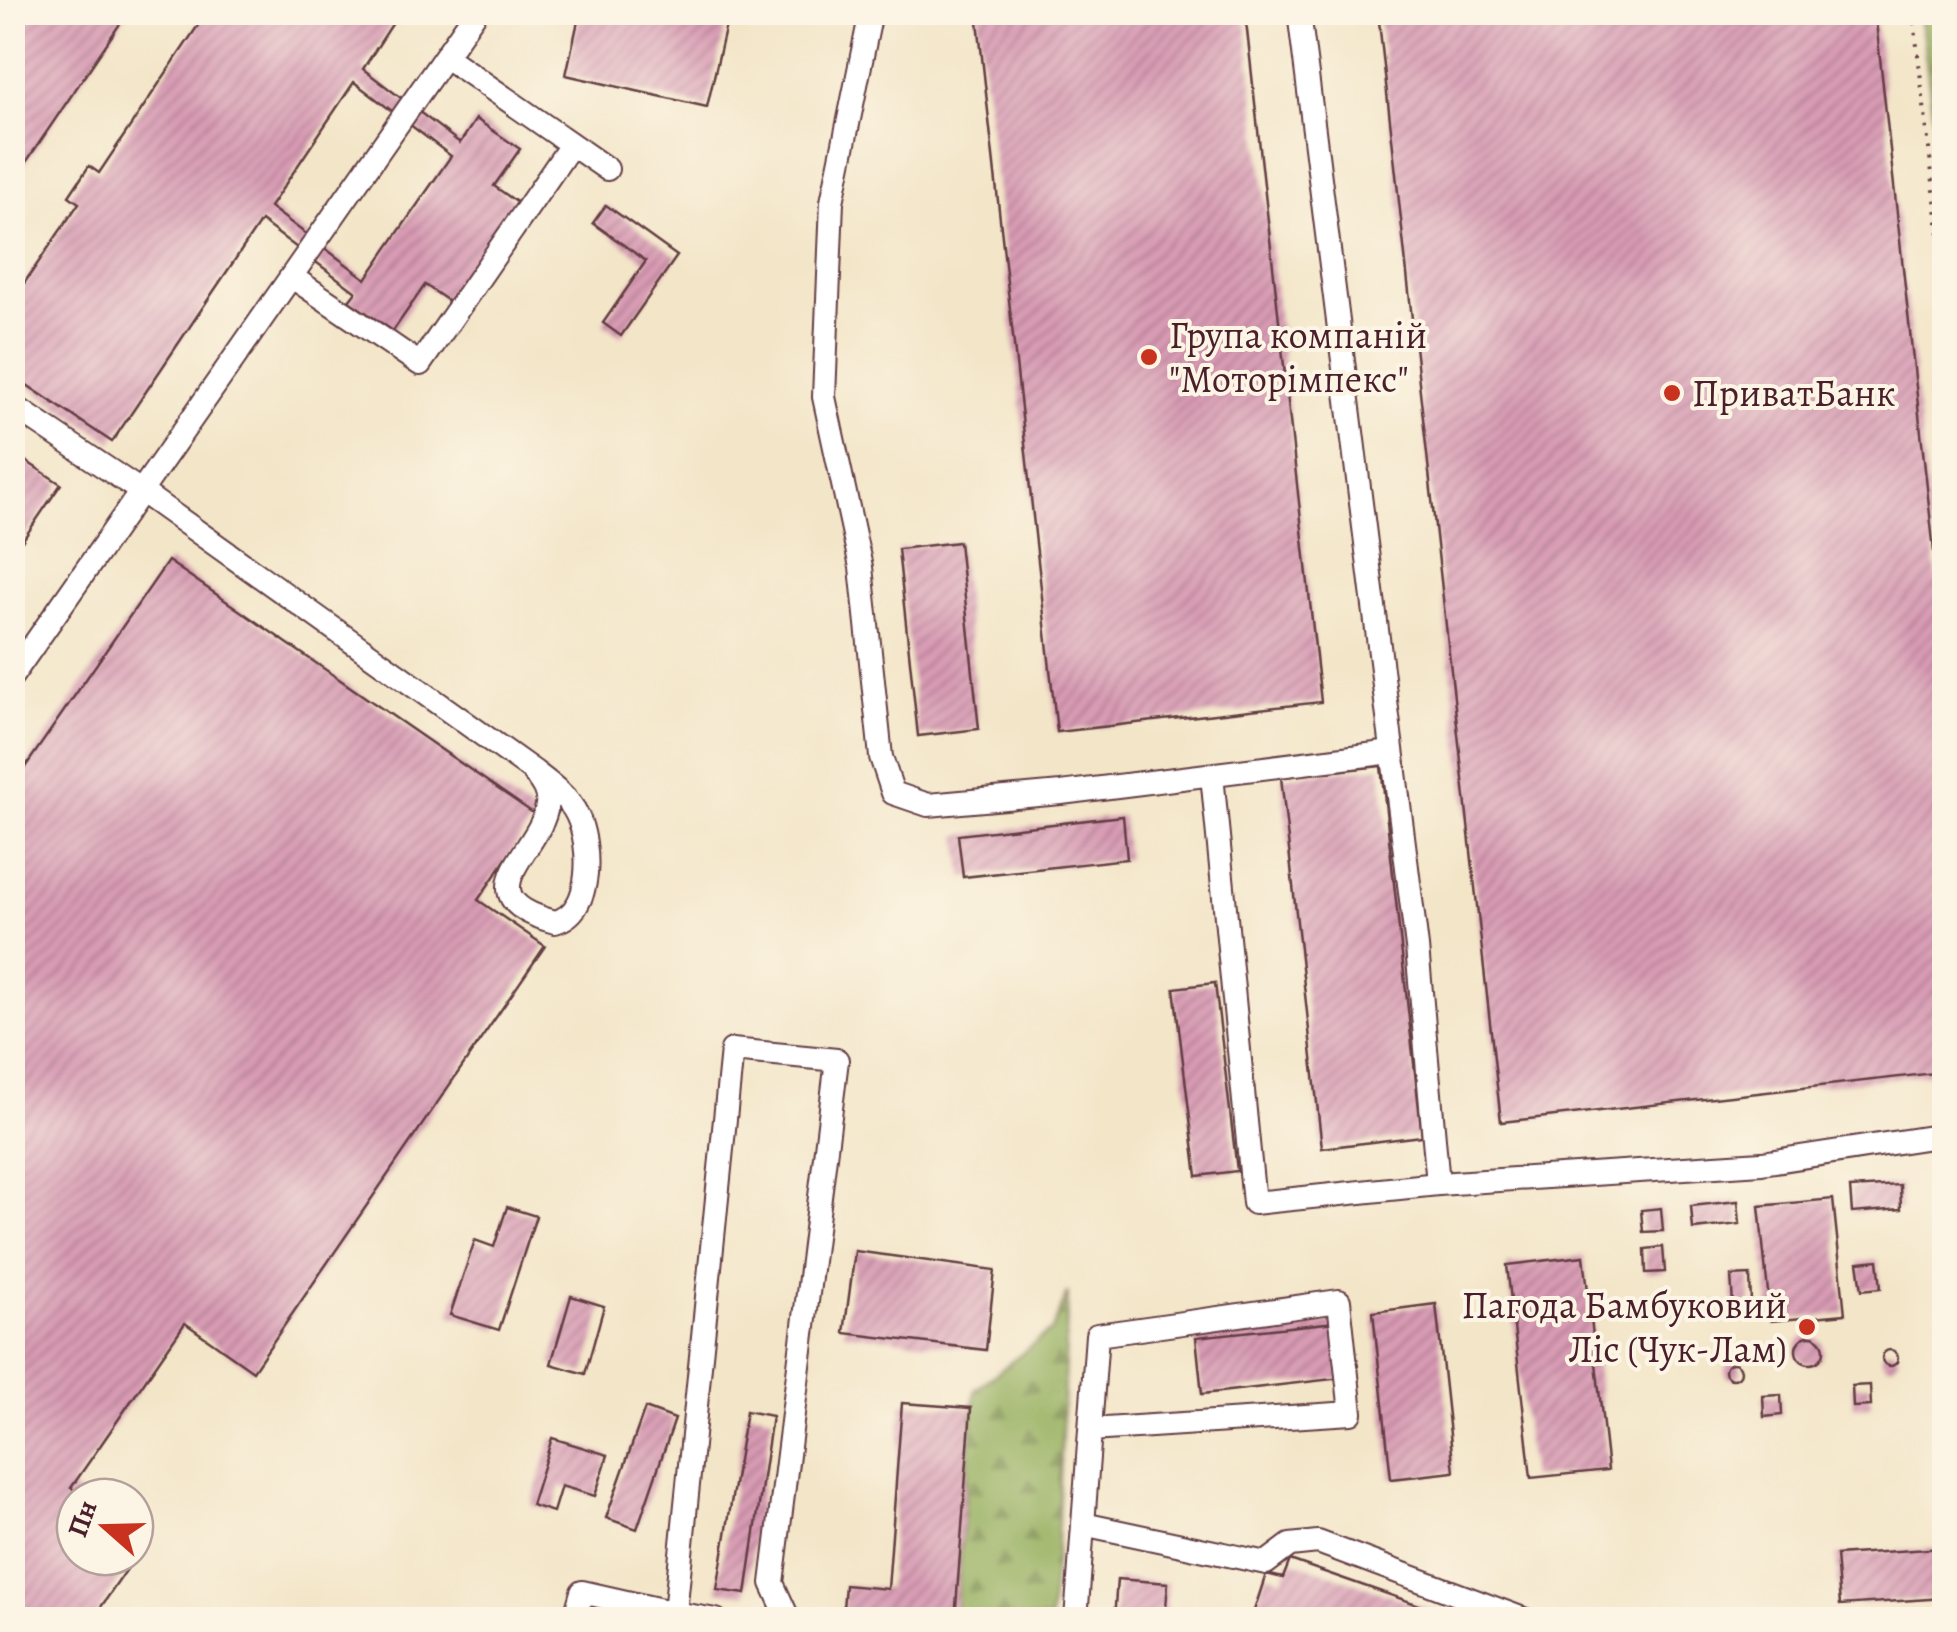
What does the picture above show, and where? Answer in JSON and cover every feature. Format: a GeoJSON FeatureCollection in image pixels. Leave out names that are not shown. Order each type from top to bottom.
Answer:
{"type":"FeatureCollection","features":[{"type":"Feature","properties":{"kind":"lane"},"geometry":{"type":"LineString","coordinates":[[12,676],[476,12]]}},
{"type":"Feature","properties":{"kind":"lane"},"geometry":{"type":"LineString","coordinates":[[871,12],[832,202],[824,397],[861,567],[882,757],[893,794],[928,805],[1061,793],[1392,752]]}},
{"type":"Feature","properties":{"kind":"lane"},"geometry":{"type":"LineString","coordinates":[[1300,12],[1417,947],[1438,1184]]}},
{"type":"Feature","properties":{"kind":"lane"},"geometry":{"type":"LineString","coordinates":[[446,57],[606,170]]}},
{"type":"Feature","properties":{"kind":"lane"},"geometry":{"type":"LineString","coordinates":[[292,278],[420,364],[571,145]]}},
{"type":"Feature","properties":{"kind":"lane"},"geometry":{"type":"LineString","coordinates":[[12,404],[139,490],[532,770],[552,785],[577,815],[586,852],[580,898],[572,913],[555,922],[528,911],[514,901],[510,892],[514,866],[547,809],[545,788],[532,770]]}},
{"type":"Feature","properties":{"kind":"lane"},"geometry":{"type":"LineString","coordinates":[[1212,774],[1254,1203],[1438,1184],[1762,1164],[1944,1134]]}},
{"type":"Feature","properties":{"kind":"lane"},"geometry":{"type":"LineString","coordinates":[[674,1613],[732,1050],[838,1060],[772,1583],[789,1620]]}},
{"type":"Feature","properties":{"kind":"lane"},"geometry":{"type":"LineString","coordinates":[[1076,1620],[1097,1334],[1339,1301],[1351,1413],[1090,1430]]}},
{"type":"Feature","properties":{"kind":"lane"},"geometry":{"type":"LineString","coordinates":[[1083,1524],[1266,1563],[1290,1545],[1318,1542],[1526,1620]]}},
{"type":"Feature","properties":{"kind":"lane"},"geometry":{"type":"LineString","coordinates":[[574,1620],[582,1592],[716,1620]]}},
{"type":"Feature","properties":{"kind":"path"},"geometry":{"type":"LineString","coordinates":[[1914,12],[1944,276]]}},
{"type":"Feature","properties":{"kind":"green space"},"geometry":{"type":"Polygon","coordinates":[[[1920,13],[1944,13],[1944,202],[1920,13]]]}},
{"type":"Feature","properties":{"kind":"green space"},"geometry":{"type":"Polygon","coordinates":[[[1068,1293],[1050,1619],[955,1619],[975,1390],[1052,1330],[1068,1293]]]}},
{"type":"Feature","properties":{"kind":"building"},"geometry":{"type":"Polygon","coordinates":[[[27,12],[128,12],[12,183],[12,33],[27,12]]]}},
{"type":"Feature","properties":{"kind":"building"},"geometry":{"type":"Polygon","coordinates":[[[207,12],[400,12],[363,69],[460,143],[476,119],[520,149],[494,186],[518,203],[450,302],[425,285],[393,331],[349,301],[356,292],[261,221],[112,442],[12,375],[12,301],[79,203],[69,196],[89,166],[99,173],[207,12]],[[354,82],[270,207],[366,279],[451,156],[354,82]]]}},
{"type":"Feature","properties":{"kind":"building"},"geometry":{"type":"Polygon","coordinates":[[[580,12],[729,12],[707,107],[566,75],[580,12]]]}},
{"type":"Feature","properties":{"kind":"building","name":"Група компаній \"Моторімпекс\""},"geometry":{"type":"Polygon","coordinates":[[[977,12],[1245,12],[1321,702],[1057,732],[977,12]]]}},
{"type":"Feature","properties":{"kind":"building"},"geometry":{"type":"Polygon","coordinates":[[[1378,12],[1875,12],[1944,643],[1944,1072],[1501,1122],[1378,12]]]}},
{"type":"Feature","properties":{"kind":"building"},"geometry":{"type":"Polygon","coordinates":[[[606,205],[677,256],[621,336],[603,323],[646,261],[593,223],[606,205]]]}},
{"type":"Feature","properties":{"kind":"building"},"geometry":{"type":"Polygon","coordinates":[[[12,452],[61,484],[12,556],[12,452]]]}},
{"type":"Feature","properties":{"kind":"building"},"geometry":{"type":"Polygon","coordinates":[[[959,542],[979,729],[918,736],[898,549],[959,542]]]}},
{"type":"Feature","properties":{"kind":"building"},"geometry":{"type":"Polygon","coordinates":[[[168,561],[536,815],[478,900],[545,946],[253,1371],[185,1323],[79,1477],[55,1477],[55,1577],[122,1577],[92,1620],[12,1620],[12,786],[168,561]]]}},
{"type":"Feature","properties":{"kind":"building"},"geometry":{"type":"Polygon","coordinates":[[[1381,766],[1422,1136],[1322,1148],[1281,777],[1381,766]]]}},
{"type":"Feature","properties":{"kind":"building"},"geometry":{"type":"Polygon","coordinates":[[[1123,816],[1127,859],[963,877],[958,835],[1123,816]]]}},
{"type":"Feature","properties":{"kind":"building"},"geometry":{"type":"Polygon","coordinates":[[[1215,983],[1237,1171],[1197,1176],[1174,988],[1215,983]]]}},
{"type":"Feature","properties":{"kind":"building"},"geometry":{"type":"Polygon","coordinates":[[[1900,1185],[1901,1209],[1852,1213],[1850,1188],[1900,1185]]]}},
{"type":"Feature","properties":{"kind":"building"},"geometry":{"type":"Polygon","coordinates":[[[1833,1199],[1845,1314],[1771,1321],[1759,1206],[1833,1199]]]}},
{"type":"Feature","properties":{"kind":"building"},"geometry":{"type":"Polygon","coordinates":[[[1738,1201],[1740,1224],[1693,1229],[1691,1206],[1738,1201]]]}},
{"type":"Feature","properties":{"kind":"building"},"geometry":{"type":"Polygon","coordinates":[[[507,1207],[536,1216],[499,1330],[450,1315],[475,1240],[494,1247],[507,1207]]]}},
{"type":"Feature","properties":{"kind":"building"},"geometry":{"type":"Polygon","coordinates":[[[1661,1208],[1663,1231],[1643,1232],[1641,1210],[1661,1208]]]}},
{"type":"Feature","properties":{"kind":"building"},"geometry":{"type":"Polygon","coordinates":[[[1663,1247],[1665,1272],[1646,1273],[1645,1249],[1663,1247]]]}},
{"type":"Feature","properties":{"kind":"building"},"geometry":{"type":"Polygon","coordinates":[[[855,1251],[995,1270],[986,1350],[844,1333],[855,1251]]]}},
{"type":"Feature","properties":{"kind":"building"},"geometry":{"type":"Polygon","coordinates":[[[1584,1256],[1608,1470],[1531,1478],[1507,1265],[1584,1256]]]}},
{"type":"Feature","properties":{"kind":"building"},"geometry":{"type":"Polygon","coordinates":[[[1878,1260],[1881,1288],[1862,1290],[1858,1262],[1878,1260]]]}},
{"type":"Feature","properties":{"kind":"building"},"geometry":{"type":"Polygon","coordinates":[[[1750,1275],[1751,1303],[1733,1304],[1731,1276],[1750,1275]]]}},
{"type":"Feature","properties":{"kind":"building"},"geometry":{"type":"Polygon","coordinates":[[[571,1296],[604,1306],[585,1374],[551,1364],[571,1296]]]}},
{"type":"Feature","properties":{"kind":"building"},"geometry":{"type":"Polygon","coordinates":[[[1436,1304],[1454,1472],[1391,1479],[1373,1312],[1436,1304]]]}},
{"type":"Feature","properties":{"kind":"building"},"geometry":{"type":"Polygon","coordinates":[[[1336,1322],[1342,1378],[1202,1394],[1196,1337],[1336,1322]]]}},
{"type":"Feature","properties":{"kind":"building"},"geometry":{"type":"Polygon","coordinates":[[[1810,1336],[1820,1340],[1824,1350],[1820,1360],[1810,1364],[1800,1360],[1796,1350],[1800,1340],[1810,1336]]]}},
{"type":"Feature","properties":{"kind":"building"},"geometry":{"type":"Polygon","coordinates":[[[1890,1350],[1898,1358],[1890,1366],[1882,1358],[1890,1350]]]}},
{"type":"Feature","properties":{"kind":"building"},"geometry":{"type":"Polygon","coordinates":[[[1733,1363],[1741,1371],[1733,1379],[1725,1371],[1733,1363]]]}},
{"type":"Feature","properties":{"kind":"building"},"geometry":{"type":"Polygon","coordinates":[[[1870,1385],[1871,1406],[1853,1407],[1852,1386],[1870,1385]]]}},
{"type":"Feature","properties":{"kind":"building"},"geometry":{"type":"Polygon","coordinates":[[[1781,1395],[1782,1415],[1764,1417],[1763,1396],[1781,1395]]]}},
{"type":"Feature","properties":{"kind":"building"},"geometry":{"type":"Polygon","coordinates":[[[902,1403],[971,1408],[955,1620],[842,1620],[845,1585],[888,1589],[902,1403]]]}},
{"type":"Feature","properties":{"kind":"building"},"geometry":{"type":"Polygon","coordinates":[[[645,1408],[675,1419],[637,1529],[606,1518],[645,1408]]]}},
{"type":"Feature","properties":{"kind":"building"},"geometry":{"type":"Polygon","coordinates":[[[746,1411],[772,1416],[746,1594],[717,1590],[746,1411]]]}},
{"type":"Feature","properties":{"kind":"building"},"geometry":{"type":"Polygon","coordinates":[[[552,1438],[608,1455],[595,1496],[561,1486],[553,1512],[531,1505],[552,1438]]]}},
{"type":"Feature","properties":{"kind":"building"},"geometry":{"type":"Polygon","coordinates":[[[1944,1548],[1944,1598],[1840,1605],[1836,1555],[1944,1548]]]}},
{"type":"Feature","properties":{"kind":"building"},"geometry":{"type":"Polygon","coordinates":[[[1290,1560],[1459,1620],[1251,1620],[1266,1574],[1283,1578],[1290,1560]]]}},
{"type":"Feature","properties":{"kind":"building"},"geometry":{"type":"Polygon","coordinates":[[[1117,1579],[1168,1583],[1165,1620],[1114,1620],[1117,1579]]]}},
{"type":"Feature","properties":{"kind":"place","name":"Група компаній \"Моторімпекс\""},"geometry":{"type":"Point","coordinates":[1149,357]}},
{"type":"Feature","properties":{"kind":"place","name":"ПриватБанк"},"geometry":{"type":"Point","coordinates":[1672,393]}},
{"type":"Feature","properties":{"kind":"place","name":"Пагода Бамбуковий Ліс (Чук-Лам)"},"geometry":{"type":"Point","coordinates":[1807,1327]}}]}
